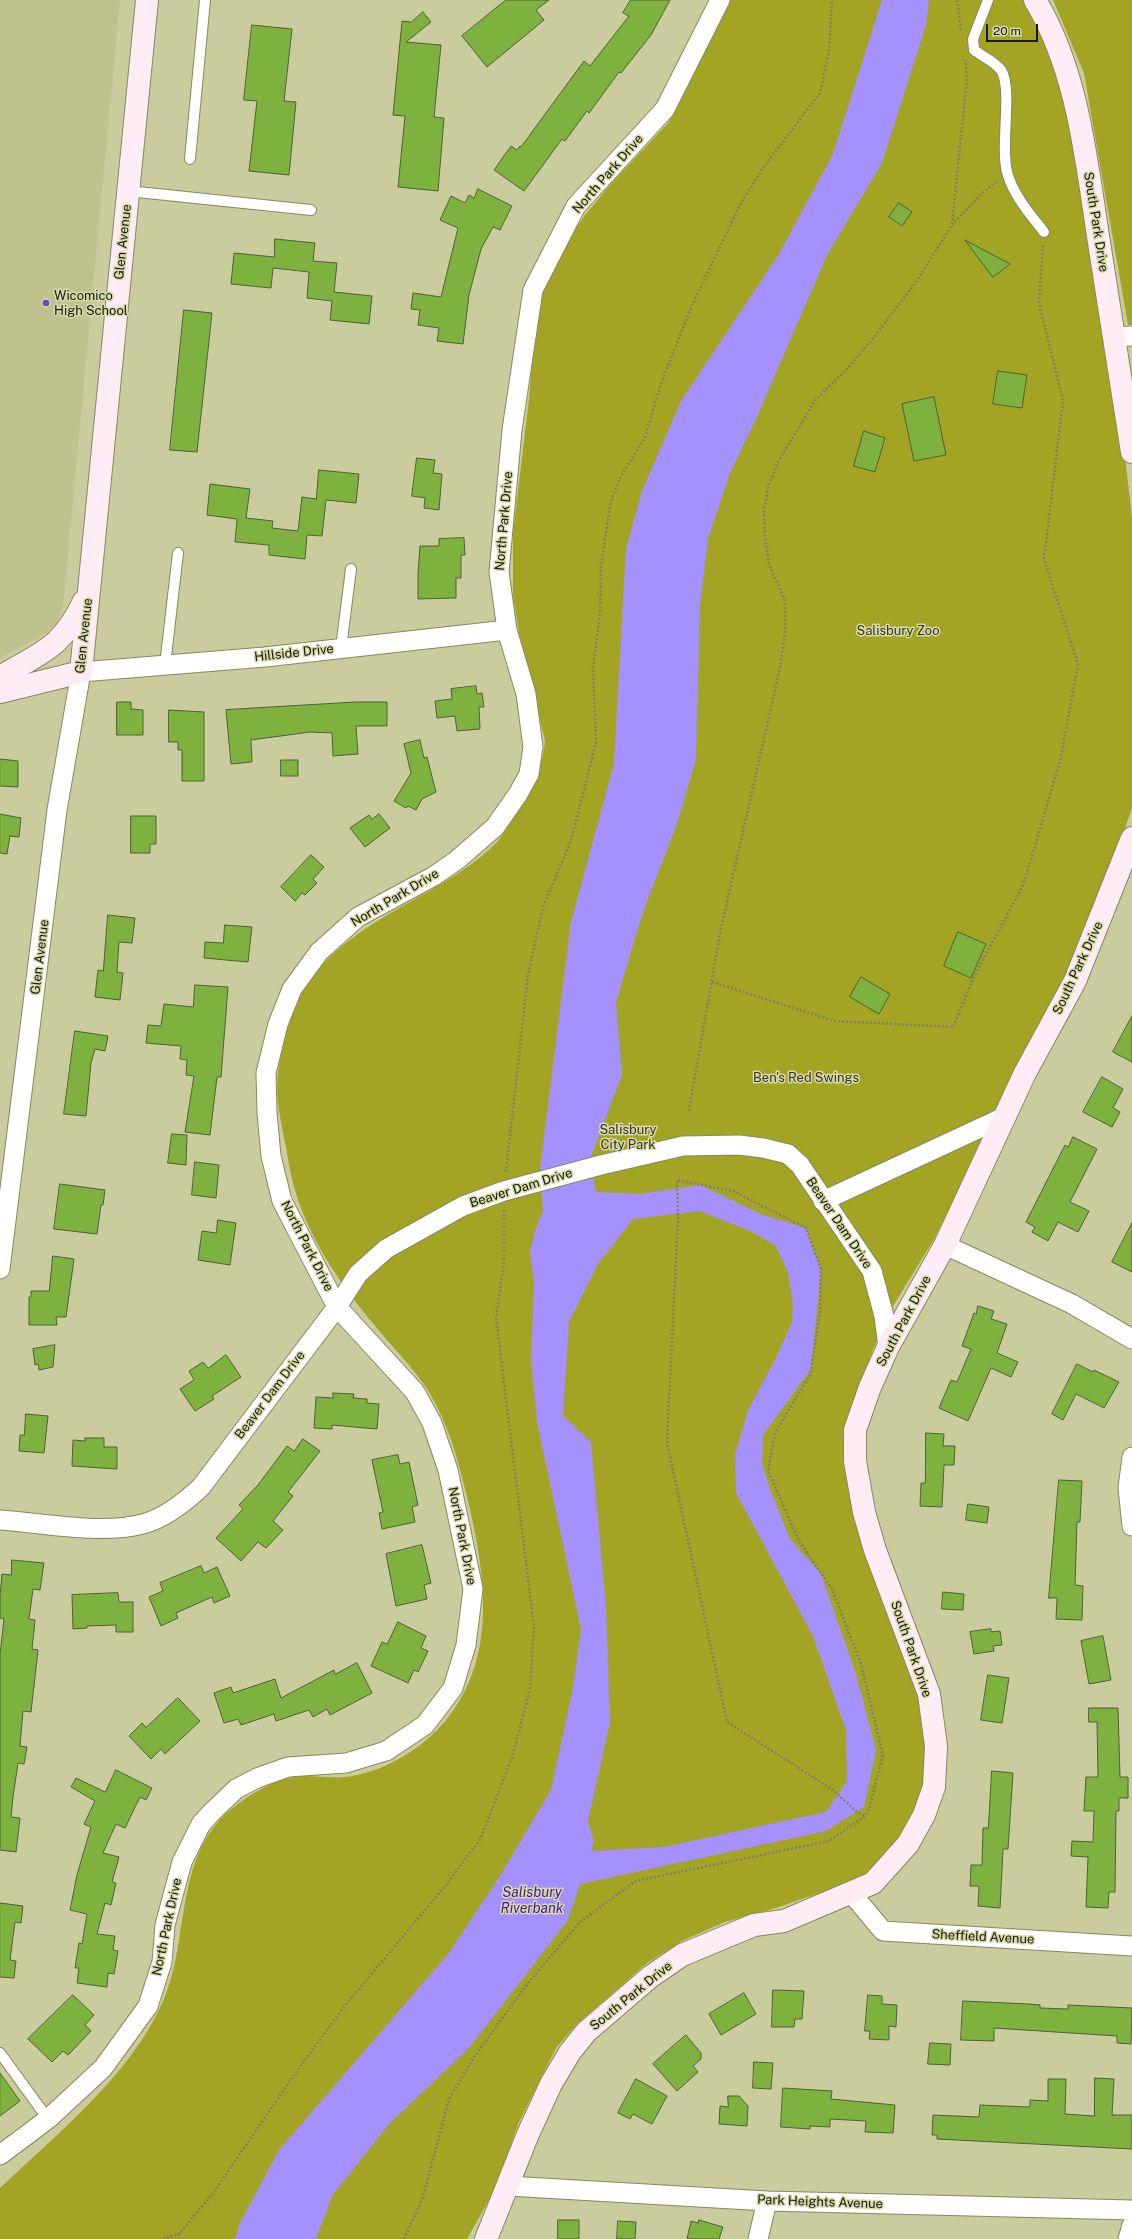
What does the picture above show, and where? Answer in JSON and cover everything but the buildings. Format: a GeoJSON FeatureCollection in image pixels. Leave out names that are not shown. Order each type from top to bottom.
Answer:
{"type":"FeatureCollection","features":[{"type":"Feature","properties":{"kind":"street","name":"Glen Avenue"},"geometry":{"type":"LineString","coordinates":[[0,1269],[57,810],[81,672],[147,0]]}},
{"type":"Feature","properties":{"kind":"street","name":"North Park Drive"},"geometry":{"type":"LineString","coordinates":[[0,2155],[48,2119],[103,2068],[148,2006],[162,1962],[165,1925],[182,1862],[201,1824],[211,1812],[236,1789],[288,1767],[346,1763],[386,1751],[425,1725],[453,1688],[466,1645],[473,1589],[448,1470],[432,1424],[415,1392],[337,1307],[282,1200],[271,1156],[267,1113],[266,1073],[278,1024],[292,989],[319,952],[358,917],[434,876],[457,860],[495,827],[518,794],[529,774],[533,747],[526,694],[507,630],[499,572],[512,430],[533,290],[576,206],[664,109],[720,0]]}},
{"type":"Feature","properties":{"kind":"street","name":"South Park Drive"},"geometry":{"type":"LineString","coordinates":[[1035,0],[1046,20],[1071,86],[1123,336],[1132,452]]}},
{"type":"Feature","properties":{"kind":"street"},"geometry":{"type":"LineString","coordinates":[[0,677],[29,661],[60,640],[76,619],[88,592]]}},
{"type":"Feature","properties":{"kind":"street","name":"Hillside Drive"},"geometry":{"type":"LineString","coordinates":[[81,672],[341,648],[507,630]]}},
{"type":"Feature","properties":{"kind":"street"},"geometry":{"type":"LineString","coordinates":[[0,692],[81,672]]}},
{"type":"Feature","properties":{"kind":"street","name":"South Park Drive"},"geometry":{"type":"LineString","coordinates":[[486,2239],[528,2134],[551,2084],[566,2058],[586,2032],[650,1977],[682,1955],[754,1925],[784,1921],[852,1894],[873,1883],[908,1844],[924,1815],[934,1787],[936,1759],[936,1746],[929,1694],[875,1550],[864,1512],[855,1461],[855,1430],[870,1387],[888,1347],[945,1245],[1025,1073],[1075,981],[1116,883],[1132,838]]}},
{"type":"Feature","properties":{"kind":"street"},"geometry":{"type":"LineString","coordinates":[[823,1201],[1006,1116]]}},
{"type":"Feature","properties":{"kind":"street","name":"Beaver Dam Drive"},"geometry":{"type":"LineString","coordinates":[[0,1520],[105,1529],[143,1524],[182,1505],[201,1487],[337,1307],[358,1274],[386,1249],[463,1206],[504,1191],[601,1165],[683,1146],[739,1145],[763,1148],[788,1154],[800,1165],[823,1201],[872,1271],[884,1316],[888,1347]]}},
{"type":"Feature","properties":{"kind":"street"},"geometry":{"type":"LineString","coordinates":[[945,1245],[1072,1304],[1132,1339]]}},
{"type":"Feature","properties":{"kind":"street"},"geometry":{"type":"LineString","coordinates":[[1132,1457],[1128,1488],[1132,1526]]}},
{"type":"Feature","properties":{"kind":"street","name":"Sheffield Avenue"},"geometry":{"type":"LineString","coordinates":[[852,1894],[884,1931],[1132,1946]]}},
{"type":"Feature","properties":{"kind":"street","name":"Park Heights Avenue"},"geometry":{"type":"LineString","coordinates":[[508,2186],[767,2201],[1132,2210]]}},
{"type":"Feature","properties":{"kind":"street"},"geometry":{"type":"LineString","coordinates":[[758,2239],[767,2201]]}},
{"type":"Feature","properties":{"kind":"street"},"geometry":{"type":"LineString","coordinates":[[1128,2239],[1132,2225]]}},
{"type":"Feature","properties":{"kind":"lane"},"geometry":{"type":"LineString","coordinates":[[190,160],[205,0]]}},
{"type":"Feature","properties":{"kind":"lane"},"geometry":{"type":"LineString","coordinates":[[988,0],[973,39],[974,50],[1000,70],[1007,86],[1004,134],[1007,173],[1019,199],[1044,232]]}},
{"type":"Feature","properties":{"kind":"lane"},"geometry":{"type":"LineString","coordinates":[[128,191],[311,210]]}},
{"type":"Feature","properties":{"kind":"lane"},"geometry":{"type":"LineString","coordinates":[[165,665],[178,554]]}},
{"type":"Feature","properties":{"kind":"lane"},"geometry":{"type":"LineString","coordinates":[[341,648],[351,569]]}},
{"type":"Feature","properties":{"kind":"lane"},"geometry":{"type":"LineString","coordinates":[[0,2053],[48,2119]]}},
{"type":"Feature","properties":{"kind":"path"},"geometry":{"type":"LineString","coordinates":[[163,2239],[179,2234],[214,2192],[289,2082],[347,2003],[446,1884],[481,1838],[512,1756],[530,1690],[534,1627],[496,1318],[504,1261],[504,1191],[528,975],[543,907],[571,841],[596,742],[593,668],[600,614],[601,566],[611,500],[621,476],[645,436],[662,381],[689,312],[742,200],[765,165],[820,93],[829,51],[832,0]]}},
{"type":"Feature","properties":{"kind":"path"},"geometry":{"type":"LineString","coordinates":[[957,0],[961,34]]}},
{"type":"Feature","properties":{"kind":"path"},"geometry":{"type":"LineString","coordinates":[[952,225],[968,79],[964,56]]}},
{"type":"Feature","properties":{"kind":"path"},"geometry":{"type":"LineString","coordinates":[[689,1111],[720,933],[776,683],[785,632],[785,601],[769,564],[764,538],[764,511],[768,488],[790,441],[816,399],[846,370],[875,336],[916,282],[952,225],[981,194],[1007,173]]}},
{"type":"Feature","properties":{"kind":"path"},"geometry":{"type":"LineString","coordinates":[[712,982],[836,1021],[953,1027],[973,979],[1024,883],[1061,757],[1078,664],[1044,559],[1064,401],[1039,303],[1044,232]]}},
{"type":"Feature","properties":{"kind":"path"},"geometry":{"type":"LineString","coordinates":[[404,2239],[423,2197],[449,2099],[474,2057],[528,1983],[580,1922],[636,1881],[829,1841],[864,1816],[869,1809],[883,1754],[861,1664],[832,1589],[800,1541],[768,1471],[775,1433],[810,1375],[820,1311],[821,1269],[806,1228],[733,1191],[677,1180],[678,1218],[667,1442],[726,1722],[833,1790],[857,1812],[864,1816]]}},
{"type":"Feature","properties":{"kind":"path"},"geometry":{"type":"LineString","coordinates":[[179,2234],[179,2239]]}},
{"type":"Feature","properties":{"kind":"shaded area","name":"Wicomico High School"},"geometry":{"type":"Polygon","coordinates":[[[0,0],[120,0],[63,606],[57,623],[46,633],[0,658],[0,0]]]}},
{"type":"Feature","properties":{"kind":"green space","name":"Salisbury City Park"},"geometry":{"type":"Polygon","coordinates":[[[728,0],[1023,0],[1052,58],[1071,125],[1117,388],[1132,518],[1132,808],[1093,920],[934,1239],[887,1316],[872,1352],[849,1426],[924,1698],[927,1763],[919,1804],[906,1830],[877,1866],[859,1879],[776,1908],[725,1922],[682,1941],[647,1963],[576,2025],[556,2048],[519,2122],[494,2191],[467,2239],[0,2239],[0,2188],[92,2101],[133,2052],[150,2026],[164,1999],[171,1977],[177,1954],[184,1908],[195,1864],[204,1843],[217,1823],[234,1807],[257,1791],[282,1780],[305,1776],[352,1776],[378,1769],[404,1756],[427,1740],[446,1720],[463,1695],[474,1669],[481,1641],[483,1612],[482,1583],[479,1554],[464,1483],[452,1443],[442,1417],[429,1392],[411,1367],[376,1327],[350,1294],[327,1260],[307,1222],[299,1203],[290,1170],[279,1110],[277,1092],[278,1073],[289,1023],[299,998],[312,977],[331,956],[352,938],[447,880],[470,865],[492,847],[503,834],[533,785],[540,768],[545,741],[519,633],[513,595],[513,533],[529,399],[536,315],[545,286],[560,252],[585,215],[609,186],[669,122],[728,0]]]}},
{"type":"Feature","properties":{"kind":"green space"},"geometry":{"type":"Polygon","coordinates":[[[1053,0],[1132,0],[1132,325],[1128,325],[1084,73],[1053,0]]]}},
{"type":"Feature","properties":{"kind":"water","name":"Salisbury Riverbank"},"geometry":{"type":"Polygon","coordinates":[[[882,0],[929,0],[926,25],[882,163],[827,255],[756,419],[730,473],[708,539],[700,605],[696,759],[677,824],[643,912],[616,1002],[622,1075],[590,1159],[596,1192],[639,1194],[700,1185],[763,1215],[806,1228],[821,1269],[811,1369],[763,1435],[762,1463],[770,1489],[790,1539],[821,1574],[856,1674],[876,1750],[864,1807],[826,1831],[580,1884],[568,1920],[469,2048],[389,2124],[332,2196],[316,2239],[235,2239],[240,2223],[279,2150],[449,1953],[500,1876],[551,1790],[573,1688],[581,1629],[537,1422],[531,1359],[534,1283],[530,1252],[535,1231],[543,1210],[540,1169],[571,922],[614,764],[626,549],[642,491],[681,401],[779,254],[833,154],[882,0]],[[700,1211],[633,1219],[598,1264],[569,1322],[563,1416],[591,1442],[606,1607],[610,1722],[588,1821],[594,1842],[591,1851],[664,1847],[826,1812],[847,1781],[846,1730],[813,1636],[736,1493],[735,1454],[749,1408],[775,1360],[792,1322],[793,1306],[788,1272],[775,1245],[750,1231],[700,1211]]]}},
{"type":"Feature","properties":{"kind":"place","name":"Wicomico High School"},"geometry":{"type":"Point","coordinates":[46,303]}},
{"type":"Feature","properties":{"kind":"park label","name":"Salisbury Zoo"},"geometry":{"type":"Point","coordinates":[898,631]}},
{"type":"Feature","properties":{"kind":"park label","name":"Ben's Red Swings"},"geometry":{"type":"Point","coordinates":[806,1078]}}]}
